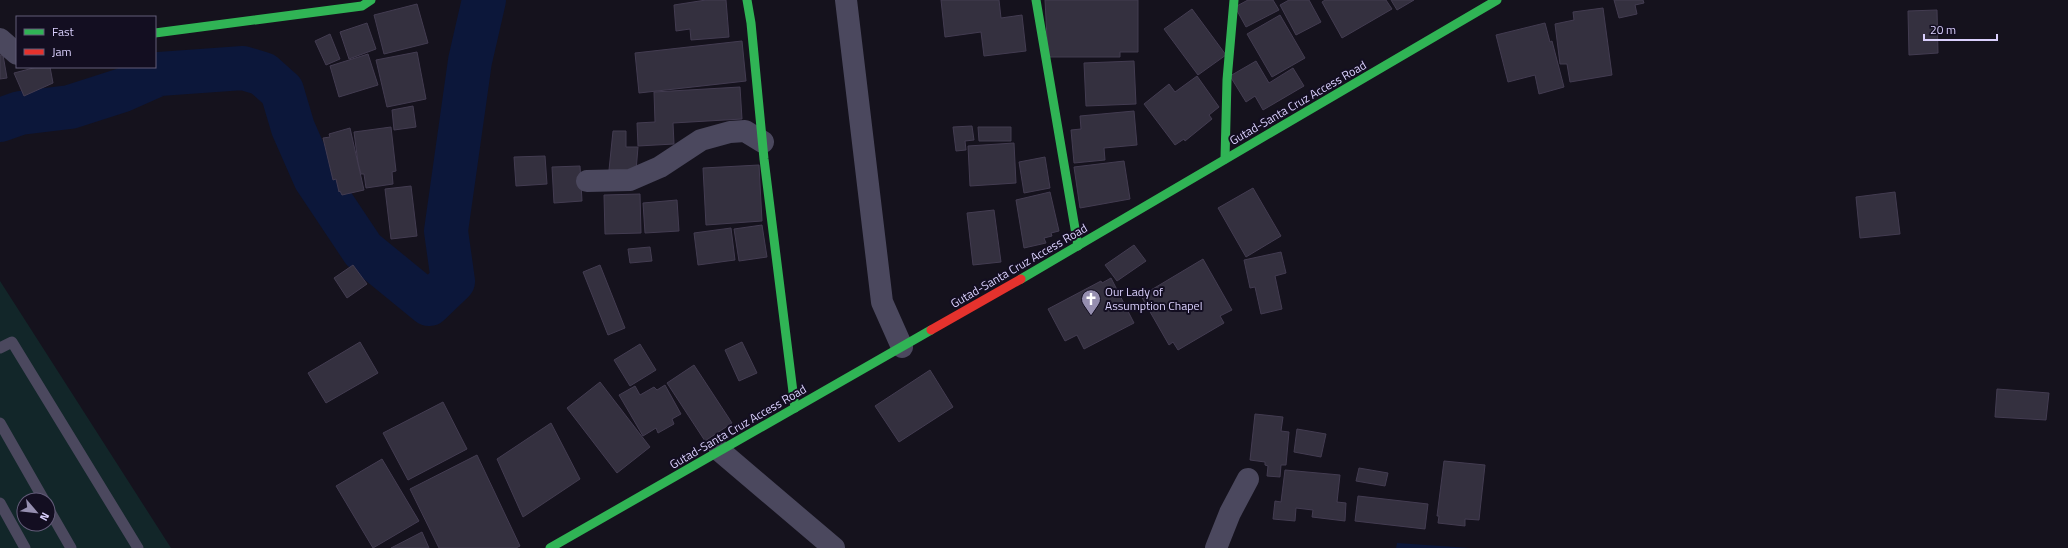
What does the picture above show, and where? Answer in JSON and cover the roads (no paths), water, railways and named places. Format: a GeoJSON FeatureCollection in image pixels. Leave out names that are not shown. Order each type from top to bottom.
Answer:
{"type":"FeatureCollection","features":[{"type":"Feature","properties":{"kind":"main road"},"geometry":{"type":"LineString","coordinates":[[156,33],[362,6],[371,0]]}},
{"type":"Feature","properties":{"kind":"main road"},"geometry":{"type":"LineString","coordinates":[[747,0],[795,408]]}},
{"type":"Feature","properties":{"kind":"main road"},"geometry":{"type":"LineString","coordinates":[[1036,0],[1078,246]]}},
{"type":"Feature","properties":{"kind":"main road"},"geometry":{"type":"LineString","coordinates":[[1225,159],[1228,80],[1234,0]]}},
{"type":"Feature","properties":{"kind":"main road","name":"Gutad-Santa Cruz Access Road"},"geometry":{"type":"LineString","coordinates":[[550,548],[902,348],[1497,0]]}},
{"type":"Feature","properties":{"kind":"street"},"geometry":{"type":"LineString","coordinates":[[846,0],[882,302],[902,348]]}},
{"type":"Feature","properties":{"kind":"street"},"geometry":{"type":"LineString","coordinates":[[0,39],[16,53]]}},
{"type":"Feature","properties":{"kind":"street"},"geometry":{"type":"LineString","coordinates":[[587,181],[630,180],[660,167],[701,140],[730,132],[745,131],[763,142]]}},
{"type":"Feature","properties":{"kind":"street"},"geometry":{"type":"LineString","coordinates":[[720,451],[834,548]]}},
{"type":"Feature","properties":{"kind":"street"},"geometry":{"type":"LineString","coordinates":[[1216,548],[1230,513],[1248,478]]}},
{"type":"Feature","properties":{"kind":"lane"},"geometry":{"type":"LineString","coordinates":[[0,348],[12,342],[138,548]]}},
{"type":"Feature","properties":{"kind":"lane"},"geometry":{"type":"LineString","coordinates":[[0,423],[39,492]]}},
{"type":"Feature","properties":{"kind":"lane"},"geometry":{"type":"LineString","coordinates":[[0,503],[25,548]]}},
{"type":"Feature","properties":{"kind":"lane"},"geometry":{"type":"LineString","coordinates":[[56,522],[71,548]]}},
{"type":"Feature","properties":{"kind":"water"},"geometry":{"type":"Polygon","coordinates":[[[1397,543],[1470,548],[1396,548],[1397,543]]]}},
{"type":"Feature","properties":{"kind":"waterway"},"geometry":{"type":"LineString","coordinates":[[0,120],[20,113],[70,107],[123,90],[159,74],[243,68],[263,74],[282,91],[293,128],[315,178],[363,250],[429,304],[453,281],[446,231],[470,61],[484,0]]}},
{"type":"Feature","properties":{"kind":"place","name":"Our Lady of Assumption Chapel"},"geometry":{"type":"Point","coordinates":[1091,316]}}]}
